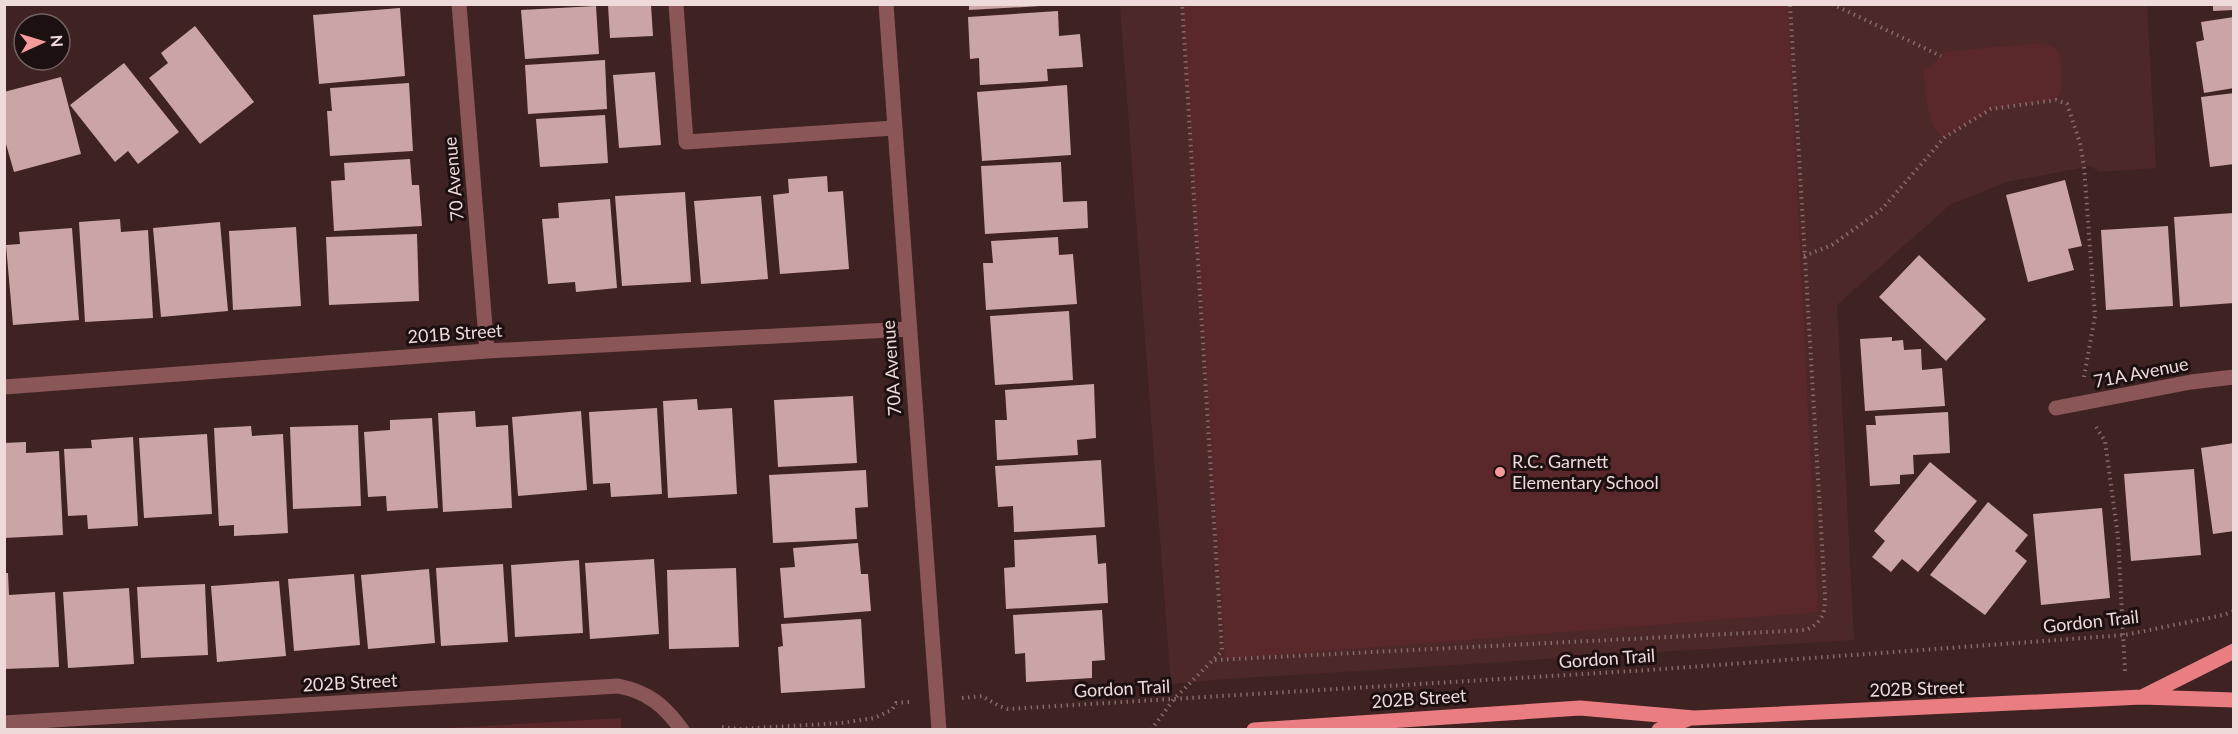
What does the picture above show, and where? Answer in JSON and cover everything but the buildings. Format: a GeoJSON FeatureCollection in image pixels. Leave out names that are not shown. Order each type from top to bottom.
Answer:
{"type":"FeatureCollection","features":[{"type":"Feature","properties":{"kind":"main road","name":"202B Street"},"geometry":{"type":"LineString","coordinates":[[2142,697],[2234,651]]}},
{"type":"Feature","properties":{"kind":"main road","name":"202B Street"},"geometry":{"type":"LineString","coordinates":[[1254,729],[1580,708],[1694,718],[2142,697],[2234,700]]}},
{"type":"Feature","properties":{"kind":"main road","name":"202B Street"},"geometry":{"type":"LineString","coordinates":[[1659,729],[1694,718]]}},
{"type":"Feature","properties":{"kind":"street","name":"70 Avenue"},"geometry":{"type":"LineString","coordinates":[[459,4],[487,351]]}},
{"type":"Feature","properties":{"kind":"street"},"geometry":{"type":"LineString","coordinates":[[676,4],[686,142],[894,128]]}},
{"type":"Feature","properties":{"kind":"street","name":"70A Avenue"},"geometry":{"type":"LineString","coordinates":[[886,4],[939,729]]}},
{"type":"Feature","properties":{"kind":"street","name":"201B Street"},"geometry":{"type":"LineString","coordinates":[[4,387],[487,351],[909,329]]}},
{"type":"Feature","properties":{"kind":"street","name":"71A Avenue"},"geometry":{"type":"LineString","coordinates":[[2056,408],[2191,382],[2234,377]]}},
{"type":"Feature","properties":{"kind":"street","name":"202B Street"},"geometry":{"type":"LineString","coordinates":[[4,723],[618,686],[634,689],[651,697],[681,729]]}},
{"type":"Feature","properties":{"kind":"path"},"geometry":{"type":"LineString","coordinates":[[1151,729],[1174,699],[1222,651],[1182,4]]}},
{"type":"Feature","properties":{"kind":"path"},"geometry":{"type":"LineString","coordinates":[[1215,660],[1806,630],[1815,626],[1824,614],[1825,596],[1790,4]]}},
{"type":"Feature","properties":{"kind":"path"},"geometry":{"type":"LineString","coordinates":[[1832,4],[1941,56]]}},
{"type":"Feature","properties":{"kind":"path"},"geometry":{"type":"LineString","coordinates":[[1804,256],[1832,245],[1882,209],[1945,137],[1991,110],[2056,100],[2067,104],[2080,143],[2084,166],[2095,316],[2080,404],[2105,441],[2118,537],[2125,635],[2126,699]]}},
{"type":"Feature","properties":{"kind":"path","name":"Gordon Trail"},"geometry":{"type":"LineString","coordinates":[[982,696],[1008,709],[1649,670],[2125,635],[2234,611]]}},
{"type":"Feature","properties":{"kind":"path"},"geometry":{"type":"LineString","coordinates":[[722,728],[739,729],[874,718],[892,710],[896,703]]}},
{"type":"Feature","properties":{"kind":"shaded area","name":"R.C. Garnett Elementary School"},"geometry":{"type":"Polygon","coordinates":[[[1120,5],[2147,5],[2156,168],[2099,172],[2091,166],[2007,182],[1951,204],[1837,305],[1854,640],[1171,684],[1120,5]]]}},
{"type":"Feature","properties":{"kind":"shaded area","name":"R.C. Garnett Elementary School"},"geometry":{"type":"Polygon","coordinates":[[[1182,5],[1788,5],[1818,612],[1225,659],[1182,5]]]}},
{"type":"Feature","properties":{"kind":"shaded area"},"geometry":{"type":"Polygon","coordinates":[[[2033,43],[2051,47],[2059,54],[2062,83],[2056,100],[1991,109],[1945,137],[1939,134],[1934,128],[1928,111],[1924,71],[1946,52],[2033,43]]]}},
{"type":"Feature","properties":{"kind":"shaded area"},"geometry":{"type":"Polygon","coordinates":[[[621,718],[621,729],[431,729],[621,718]]]}},
{"type":"Feature","properties":{"kind":"place","name":"R.C. Garnett Elementary School"},"geometry":{"type":"Point","coordinates":[1500,472]}}]}
